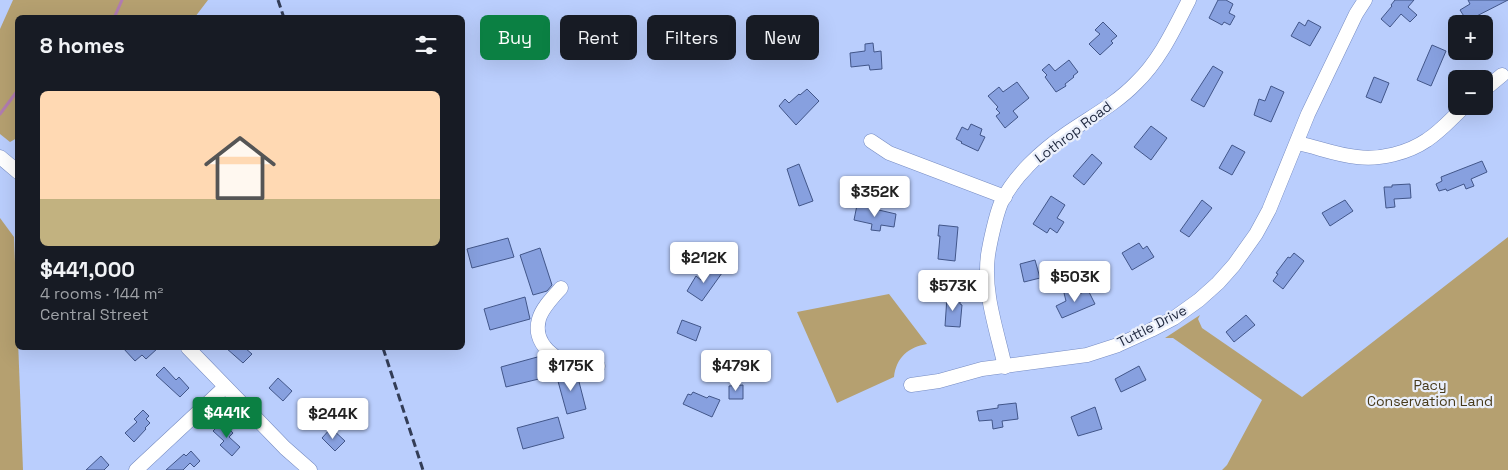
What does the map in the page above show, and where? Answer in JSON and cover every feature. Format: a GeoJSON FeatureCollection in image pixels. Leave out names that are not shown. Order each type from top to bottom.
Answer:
{"type":"FeatureCollection","features":[{"type":"Feature","properties":{"kind":"street","name":"Lothrop Road"},"geometry":{"type":"LineString","coordinates":[[1005,367],[991,311],[988,285],[988,255],[1001,204],[1022,172],[1041,153],[1110,105],[1136,84],[1157,58],[1173,33],[1189,0]]}},
{"type":"Feature","properties":{"kind":"street","name":"Tuttle Drive"},"geometry":{"type":"LineString","coordinates":[[910,385],[939,381],[982,369],[1087,356],[1118,345],[1174,318],[1199,300],[1234,265],[1256,234],[1269,210],[1296,143],[1333,61],[1365,0]]}},
{"type":"Feature","properties":{"kind":"street"},"geometry":{"type":"LineString","coordinates":[[1493,82],[1502,75]]}},
{"type":"Feature","properties":{"kind":"street"},"geometry":{"type":"LineString","coordinates":[[1296,143],[1357,157],[1374,158],[1393,155],[1414,148],[1429,139],[1455,115]]}},
{"type":"Feature","properties":{"kind":"street"},"geometry":{"type":"LineString","coordinates":[[871,141],[888,153],[1006,197]]}},
{"type":"Feature","properties":{"kind":"street"},"geometry":{"type":"LineString","coordinates":[[0,157],[15,170]]}},
{"type":"Feature","properties":{"kind":"street"},"geometry":{"type":"LineString","coordinates":[[561,288],[550,300],[539,317],[537,329],[539,340],[546,349],[562,360],[579,366],[598,366]]}},
{"type":"Feature","properties":{"kind":"street"},"geometry":{"type":"LineString","coordinates":[[190,350],[285,448],[310,470]]}},
{"type":"Feature","properties":{"kind":"street"},"geometry":{"type":"LineString","coordinates":[[136,470],[225,387]]}},
{"type":"Feature","properties":{"kind":"green space"},"geometry":{"type":"Polygon","coordinates":[[[13,0],[208,0],[197,15],[15,15],[15,139],[10,142],[0,134],[0,29],[13,0]]]}},
{"type":"Feature","properties":{"kind":"green space"},"geometry":{"type":"Polygon","coordinates":[[[0,218],[14,237],[15,350],[18,350],[23,470],[0,470],[0,218]]]}},
{"type":"Feature","properties":{"kind":"green space","name":"Pacy Conservation Land"},"geometry":{"type":"Polygon","coordinates":[[[1508,237],[1508,470],[1222,470],[1227,465],[1262,400],[1173,338],[1165,338],[1200,315],[1198,319],[1202,328],[1302,397],[1508,237]]]}},
{"type":"Feature","properties":{"kind":"green space"},"geometry":{"type":"Polygon","coordinates":[[[889,294],[927,344],[914,348],[904,354],[897,364],[894,377],[837,403],[797,312],[889,294]]]}},
{"type":"Feature","properties":{"kind":"building"},"geometry":{"type":"Polygon","coordinates":[[[1218,0],[1226,0],[1233,4],[1229,13],[1235,16],[1230,25],[1224,22],[1222,25],[1209,18],[1218,0]]]}},
{"type":"Feature","properties":{"kind":"building"},"geometry":{"type":"Polygon","coordinates":[[[1395,0],[1414,0],[1408,7],[1417,15],[1410,22],[1401,14],[1390,27],[1381,19],[1395,0]]]}},
{"type":"Feature","properties":{"kind":"building"},"geometry":{"type":"Polygon","coordinates":[[[1468,0],[1508,0],[1479,15],[1463,15],[1460,10],[1470,4],[1468,0]]]}},
{"type":"Feature","properties":{"kind":"building"},"geometry":{"type":"Polygon","coordinates":[[[1308,20],[1321,27],[1310,46],[1291,36],[1299,22],[1305,26],[1308,20]]]}},
{"type":"Feature","properties":{"kind":"building"},"geometry":{"type":"Polygon","coordinates":[[[1103,22],[1117,36],[1111,41],[1113,43],[1100,55],[1089,44],[1100,34],[1095,30],[1103,22]]]}},
{"type":"Feature","properties":{"kind":"building"},"geometry":{"type":"Polygon","coordinates":[[[873,43],[874,52],[881,51],[882,69],[870,70],[869,65],[851,67],[850,53],[865,51],[865,44],[873,43]]]}},
{"type":"Feature","properties":{"kind":"building"},"geometry":{"type":"Polygon","coordinates":[[[1432,45],[1446,51],[1431,86],[1417,80],[1432,45]]]}},
{"type":"Feature","properties":{"kind":"building"},"geometry":{"type":"Polygon","coordinates":[[[1069,60],[1078,72],[1065,84],[1066,86],[1056,92],[1045,77],[1047,75],[1042,70],[1049,64],[1055,71],[1069,60]]]}},
{"type":"Feature","properties":{"kind":"building"},"geometry":{"type":"Polygon","coordinates":[[[1213,66],[1223,72],[1204,107],[1191,100],[1213,66]]]}},
{"type":"Feature","properties":{"kind":"building"},"geometry":{"type":"Polygon","coordinates":[[[1374,77],[1389,83],[1381,103],[1366,97],[1374,77]]]}},
{"type":"Feature","properties":{"kind":"building"},"geometry":{"type":"Polygon","coordinates":[[[1017,82],[1029,98],[1013,111],[1018,117],[1005,128],[996,116],[1000,113],[996,109],[998,107],[988,96],[999,87],[1003,92],[1017,82]]]}},
{"type":"Feature","properties":{"kind":"building"},"geometry":{"type":"Polygon","coordinates":[[[1271,86],[1284,92],[1271,122],[1254,115],[1259,99],[1265,101],[1271,86]]]}},
{"type":"Feature","properties":{"kind":"building"},"geometry":{"type":"Polygon","coordinates":[[[807,89],[819,101],[796,125],[779,106],[785,99],[789,103],[807,89]]]}},
{"type":"Feature","properties":{"kind":"building"},"geometry":{"type":"Polygon","coordinates":[[[971,124],[982,129],[980,135],[985,137],[978,151],[956,139],[962,127],[968,130],[971,124]]]}},
{"type":"Feature","properties":{"kind":"building"},"geometry":{"type":"Polygon","coordinates":[[[1151,126],[1167,138],[1151,160],[1134,147],[1151,126]]]}},
{"type":"Feature","properties":{"kind":"building"},"geometry":{"type":"Polygon","coordinates":[[[1232,145],[1245,152],[1232,175],[1219,168],[1232,145]]]}},
{"type":"Feature","properties":{"kind":"building"},"geometry":{"type":"Polygon","coordinates":[[[1092,154],[1102,163],[1084,185],[1073,176],[1092,154]]]}},
{"type":"Feature","properties":{"kind":"building"},"geometry":{"type":"Polygon","coordinates":[[[1482,161],[1487,172],[1471,179],[1474,186],[1466,189],[1464,184],[1447,191],[1446,189],[1439,191],[1436,184],[1442,181],[1441,177],[1482,161]]]}},
{"type":"Feature","properties":{"kind":"building"},"geometry":{"type":"Polygon","coordinates":[[[799,164],[813,201],[799,206],[787,169],[799,164]]]}},
{"type":"Feature","properties":{"kind":"building"},"geometry":{"type":"Polygon","coordinates":[[[1410,184],[1411,198],[1394,199],[1395,207],[1386,208],[1384,187],[1410,184]]]}},
{"type":"Feature","properties":{"kind":"building"},"geometry":{"type":"Polygon","coordinates":[[[1051,196],[1065,205],[1057,218],[1064,222],[1057,233],[1050,228],[1047,233],[1033,224],[1051,196]]]}},
{"type":"Feature","properties":{"kind":"building"},"geometry":{"type":"Polygon","coordinates":[[[1202,200],[1212,208],[1189,237],[1180,231],[1202,200]]]}},
{"type":"Feature","properties":{"kind":"building"},"geometry":{"type":"Polygon","coordinates":[[[1345,200],[1353,211],[1330,226],[1322,213],[1345,200]]]}},
{"type":"Feature","properties":{"kind":"building"},"geometry":{"type":"Polygon","coordinates":[[[857,205],[896,214],[894,227],[881,225],[880,231],[871,230],[872,224],[854,220],[857,205]]]}},
{"type":"Feature","properties":{"kind":"building"},"geometry":{"type":"Polygon","coordinates":[[[939,225],[958,227],[955,261],[938,259],[939,225]]]}},
{"type":"Feature","properties":{"kind":"building"},"geometry":{"type":"Polygon","coordinates":[[[508,238],[514,257],[472,268],[467,249],[508,238]]]}},
{"type":"Feature","properties":{"kind":"building"},"geometry":{"type":"Polygon","coordinates":[[[1139,243],[1143,249],[1147,246],[1154,257],[1132,270],[1122,253],[1139,243]]]}},
{"type":"Feature","properties":{"kind":"building"},"geometry":{"type":"Polygon","coordinates":[[[540,248],[552,285],[547,291],[533,295],[520,255],[540,248]]]}},
{"type":"Feature","properties":{"kind":"building"},"geometry":{"type":"Polygon","coordinates":[[[1294,253],[1304,261],[1283,289],[1273,281],[1278,274],[1276,273],[1288,257],[1290,258],[1294,253]]]}},
{"type":"Feature","properties":{"kind":"building"},"geometry":{"type":"Polygon","coordinates":[[[1035,260],[1040,278],[1024,282],[1020,264],[1035,260]]]}},
{"type":"Feature","properties":{"kind":"building"},"geometry":{"type":"Polygon","coordinates":[[[710,266],[722,273],[702,301],[687,291],[696,276],[701,280],[710,266]]]}},
{"type":"Feature","properties":{"kind":"building"},"geometry":{"type":"Polygon","coordinates":[[[1072,290],[1075,296],[1088,290],[1095,304],[1062,318],[1056,306],[1066,301],[1064,293],[1072,290]]]}},
{"type":"Feature","properties":{"kind":"building"},"geometry":{"type":"Polygon","coordinates":[[[525,297],[530,319],[490,330],[484,309],[525,297]]]}},
{"type":"Feature","properties":{"kind":"building"},"geometry":{"type":"Polygon","coordinates":[[[947,297],[960,298],[960,304],[962,305],[960,327],[945,326],[947,297]]]}},
{"type":"Feature","properties":{"kind":"building"},"geometry":{"type":"Polygon","coordinates":[[[1246,315],[1255,325],[1234,342],[1226,332],[1246,315]]]}},
{"type":"Feature","properties":{"kind":"building"},"geometry":{"type":"Polygon","coordinates":[[[682,320],[701,327],[696,341],[677,333],[682,320]]]}},
{"type":"Feature","properties":{"kind":"building"},"geometry":{"type":"Polygon","coordinates":[[[125,350],[156,350],[146,359],[142,355],[135,361],[125,350]]]}},
{"type":"Feature","properties":{"kind":"building"},"geometry":{"type":"Polygon","coordinates":[[[228,350],[247,350],[252,354],[243,363],[228,350]]]}},
{"type":"Feature","properties":{"kind":"building"},"geometry":{"type":"Polygon","coordinates":[[[541,356],[547,377],[506,387],[501,367],[541,356]]]}},
{"type":"Feature","properties":{"kind":"building"},"geometry":{"type":"Polygon","coordinates":[[[1139,366],[1146,380],[1121,392],[1115,379],[1139,366]]]}},
{"type":"Feature","properties":{"kind":"building"},"geometry":{"type":"Polygon","coordinates":[[[164,367],[176,380],[179,377],[189,388],[180,397],[156,375],[164,367]]]}},
{"type":"Feature","properties":{"kind":"building"},"geometry":{"type":"Polygon","coordinates":[[[566,371],[577,374],[586,409],[567,414],[556,374],[566,371]]]}},
{"type":"Feature","properties":{"kind":"building"},"geometry":{"type":"Polygon","coordinates":[[[278,378],[292,391],[283,401],[269,388],[278,378]]]}},
{"type":"Feature","properties":{"kind":"building"},"geometry":{"type":"Polygon","coordinates":[[[743,385],[743,399],[729,399],[729,386],[743,385]]]}},
{"type":"Feature","properties":{"kind":"building"},"geometry":{"type":"Polygon","coordinates":[[[693,392],[707,398],[709,396],[720,400],[712,417],[683,404],[688,394],[691,395],[693,392]]]}},
{"type":"Feature","properties":{"kind":"building"},"geometry":{"type":"Polygon","coordinates":[[[1016,403],[1018,419],[1002,421],[1003,427],[993,429],[992,420],[979,421],[977,411],[998,408],[998,405],[1016,403]]]}},
{"type":"Feature","properties":{"kind":"building"},"geometry":{"type":"Polygon","coordinates":[[[1095,407],[1102,429],[1078,436],[1071,417],[1095,407]]]}},
{"type":"Feature","properties":{"kind":"building"},"geometry":{"type":"Polygon","coordinates":[[[143,410],[149,416],[146,419],[150,423],[134,442],[125,433],[137,422],[134,419],[143,410]]]}},
{"type":"Feature","properties":{"kind":"building"},"geometry":{"type":"Polygon","coordinates":[[[558,417],[564,438],[523,449],[517,428],[558,417]]]}},
{"type":"Feature","properties":{"kind":"building"},"geometry":{"type":"Polygon","coordinates":[[[222,422],[233,433],[229,437],[240,447],[232,456],[220,445],[224,441],[213,431],[222,422]]]}},
{"type":"Feature","properties":{"kind":"building"},"geometry":{"type":"Polygon","coordinates":[[[331,428],[345,441],[335,451],[322,438],[331,428]]]}},
{"type":"Feature","properties":{"kind":"building"},"geometry":{"type":"Polygon","coordinates":[[[191,451],[200,461],[194,467],[190,463],[183,470],[166,470],[184,454],[186,456],[191,451]]]}},
{"type":"Feature","properties":{"kind":"building"},"geometry":{"type":"Polygon","coordinates":[[[101,456],[109,465],[104,470],[86,470],[101,456]]]}},
{"type":"Feature","properties":{"kind":"waterway"},"geometry":{"type":"LineString","coordinates":[[115,15],[122,0]]}},
{"type":"Feature","properties":{"kind":"waterway"},"geometry":{"type":"LineString","coordinates":[[0,114],[15,94]]}},
{"type":"Feature","properties":{"kind":"railway"},"geometry":{"type":"LineString","coordinates":[[278,0],[283,15]]}},
{"type":"Feature","properties":{"kind":"railway"},"geometry":{"type":"LineString","coordinates":[[384,350],[423,470]]}}]}
